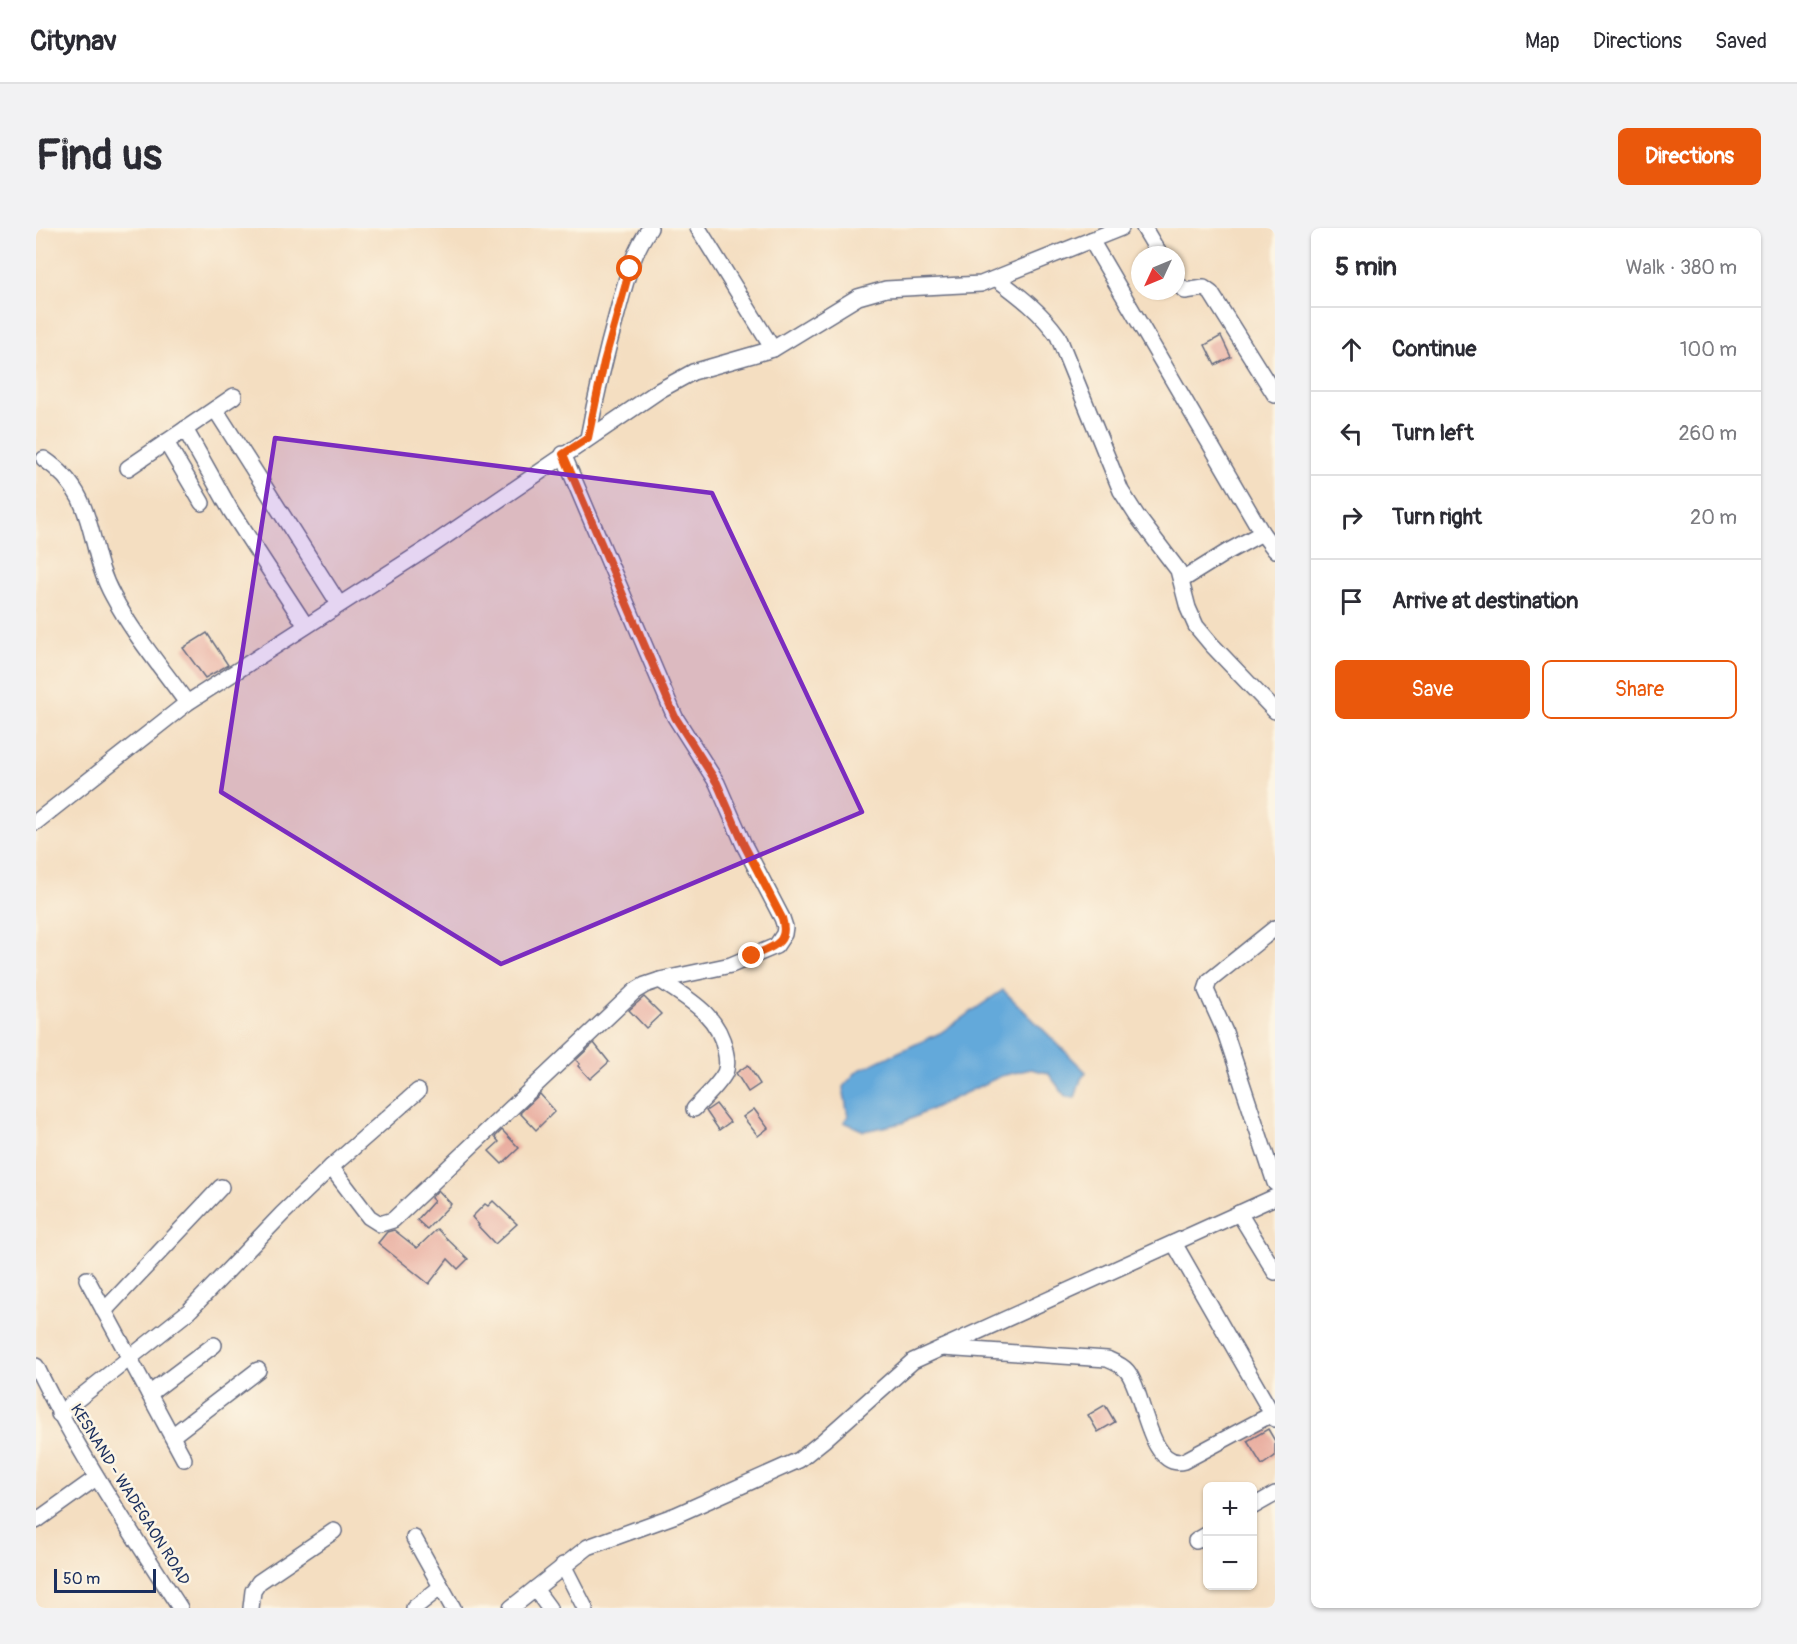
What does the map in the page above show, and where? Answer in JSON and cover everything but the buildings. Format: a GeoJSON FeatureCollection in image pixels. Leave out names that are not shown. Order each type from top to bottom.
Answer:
{"type":"FeatureCollection","features":[{"type":"Feature","properties":{"kind":"street"},"geometry":{"type":"LineString","coordinates":[[588,438],[604,362],[630,269],[640,242],[650,228]]}},
{"type":"Feature","properties":{"kind":"street"},"geometry":{"type":"LineString","coordinates":[[36,822],[187,703],[431,546],[660,390],[693,372],[773,349],[870,292],[886,289],[966,286],[997,279],[1122,228]]}},
{"type":"Feature","properties":{"kind":"street"},"geometry":{"type":"LineString","coordinates":[[1144,228],[1155,246]]}},
{"type":"Feature","properties":{"kind":"street"},"geometry":{"type":"LineString","coordinates":[[702,230],[773,349]]}},
{"type":"Feature","properties":{"kind":"street"},"geometry":{"type":"LineString","coordinates":[[1091,240],[1262,533],[1275,550]]}},
{"type":"Feature","properties":{"kind":"street"},"geometry":{"type":"LineString","coordinates":[[997,279],[1031,305],[1058,336],[1122,491],[1137,516],[1168,556],[1182,580],[1188,608],[1196,626],[1275,711]]}},
{"type":"Feature","properties":{"kind":"street"},"geometry":{"type":"LineString","coordinates":[[1185,291],[1204,288],[1211,293],[1275,395]]}},
{"type":"Feature","properties":{"kind":"street"},"geometry":{"type":"LineString","coordinates":[[128,468],[234,396]]}},
{"type":"Feature","properties":{"kind":"street"},"geometry":{"type":"LineString","coordinates":[[214,410],[339,604]]}},
{"type":"Feature","properties":{"kind":"street"},"geometry":{"type":"LineString","coordinates":[[185,429],[231,511],[306,626]]}},
{"type":"Feature","properties":{"kind":"street"},"geometry":{"type":"LineString","coordinates":[[166,442],[202,503]]}},
{"type":"Feature","properties":{"kind":"street"},"geometry":{"type":"LineString","coordinates":[[331,1167],[369,1217],[380,1224],[393,1220],[624,1000],[645,985],[660,980],[731,965],[776,945],[784,934],[785,927],[744,845],[717,783],[675,717],[563,454]]}},
{"type":"Feature","properties":{"kind":"street"},"geometry":{"type":"LineString","coordinates":[[44,459],[63,474],[82,502],[112,595],[187,703]]}},
{"type":"Feature","properties":{"kind":"street"},"geometry":{"type":"LineString","coordinates":[[1182,580],[1262,533]]}},
{"type":"Feature","properties":{"kind":"street"},"geometry":{"type":"LineString","coordinates":[[1275,928],[1209,981],[1206,990],[1225,1032],[1275,1183]]}},
{"type":"Feature","properties":{"kind":"street"},"geometry":{"type":"LineString","coordinates":[[660,980],[703,1009],[712,1018],[725,1047],[727,1062],[723,1075],[694,1109]]}},
{"type":"Feature","properties":{"kind":"street"},"geometry":{"type":"LineString","coordinates":[[59,1414],[189,1311],[282,1214],[331,1167],[418,1091]]}},
{"type":"Feature","properties":{"kind":"street"},"geometry":{"type":"LineString","coordinates":[[104,1311],[221,1187]]}},
{"type":"Feature","properties":{"kind":"street"},"geometry":{"type":"LineString","coordinates":[[511,1608],[588,1547],[676,1515],[799,1460],[913,1361],[1275,1197]]}},
{"type":"Feature","properties":{"kind":"street"},"geometry":{"type":"LineString","coordinates":[[1239,1213],[1275,1272]]}},
{"type":"Feature","properties":{"kind":"street"},"geometry":{"type":"LineString","coordinates":[[940,1348],[1107,1359],[1120,1365],[1126,1370],[1137,1388],[1152,1437],[1160,1452],[1172,1462],[1184,1461],[1274,1416],[1174,1243]]}},
{"type":"Feature","properties":{"kind":"street"},"geometry":{"type":"LineString","coordinates":[[87,1279],[184,1459]]}},
{"type":"Feature","properties":{"kind":"street"},"geometry":{"type":"LineString","coordinates":[[149,1394],[214,1345]]}},
{"type":"Feature","properties":{"kind":"street","name":"KESNAND - WADEGAON ROAD"},"geometry":{"type":"LineString","coordinates":[[36,1366],[59,1414],[96,1478],[180,1608]]}},
{"type":"Feature","properties":{"kind":"street"},"geometry":{"type":"LineString","coordinates":[[172,1436],[258,1371]]}},
{"type":"Feature","properties":{"kind":"street"},"geometry":{"type":"LineString","coordinates":[[36,1521],[96,1478]]}},
{"type":"Feature","properties":{"kind":"street"},"geometry":{"type":"LineString","coordinates":[[1257,1504],[1275,1494]]}},
{"type":"Feature","properties":{"kind":"street"},"geometry":{"type":"LineString","coordinates":[[251,1608],[253,1591],[259,1582],[334,1531]]}},
{"type":"Feature","properties":{"kind":"street"},"geometry":{"type":"LineString","coordinates":[[414,1538],[453,1608]]}},
{"type":"Feature","properties":{"kind":"street"},"geometry":{"type":"LineString","coordinates":[[563,1565],[585,1608]]}},
{"type":"Feature","properties":{"kind":"street"},"geometry":{"type":"LineString","coordinates":[[414,1608],[441,1587]]}},
{"type":"Feature","properties":{"kind":"street"},"geometry":{"type":"LineString","coordinates":[[535,1588],[549,1608]]}},
{"type":"Feature","properties":{"kind":"highlighted area"},"geometry":{"type":"Polygon","coordinates":[[[275,438],[712,493],[862,812],[501,964],[221,792],[275,438]]]}},
{"type":"Feature","properties":{"kind":"water"},"geometry":{"type":"Polygon","coordinates":[[[1003,990],[1086,1072],[1081,1079],[1075,1098],[1066,1097],[1048,1073],[1031,1069],[1001,1076],[902,1123],[864,1131],[844,1122],[848,1116],[843,1087],[857,1071],[940,1033],[1003,990]]]}},
{"type":"Feature","properties":{"kind":"route"},"geometry":{"type":"LineString","coordinates":[[630,269],[596,393],[588,438],[563,454],[675,717],[717,783],[744,845],[782,918],[785,927],[781,941],[752,956]]}}]}
